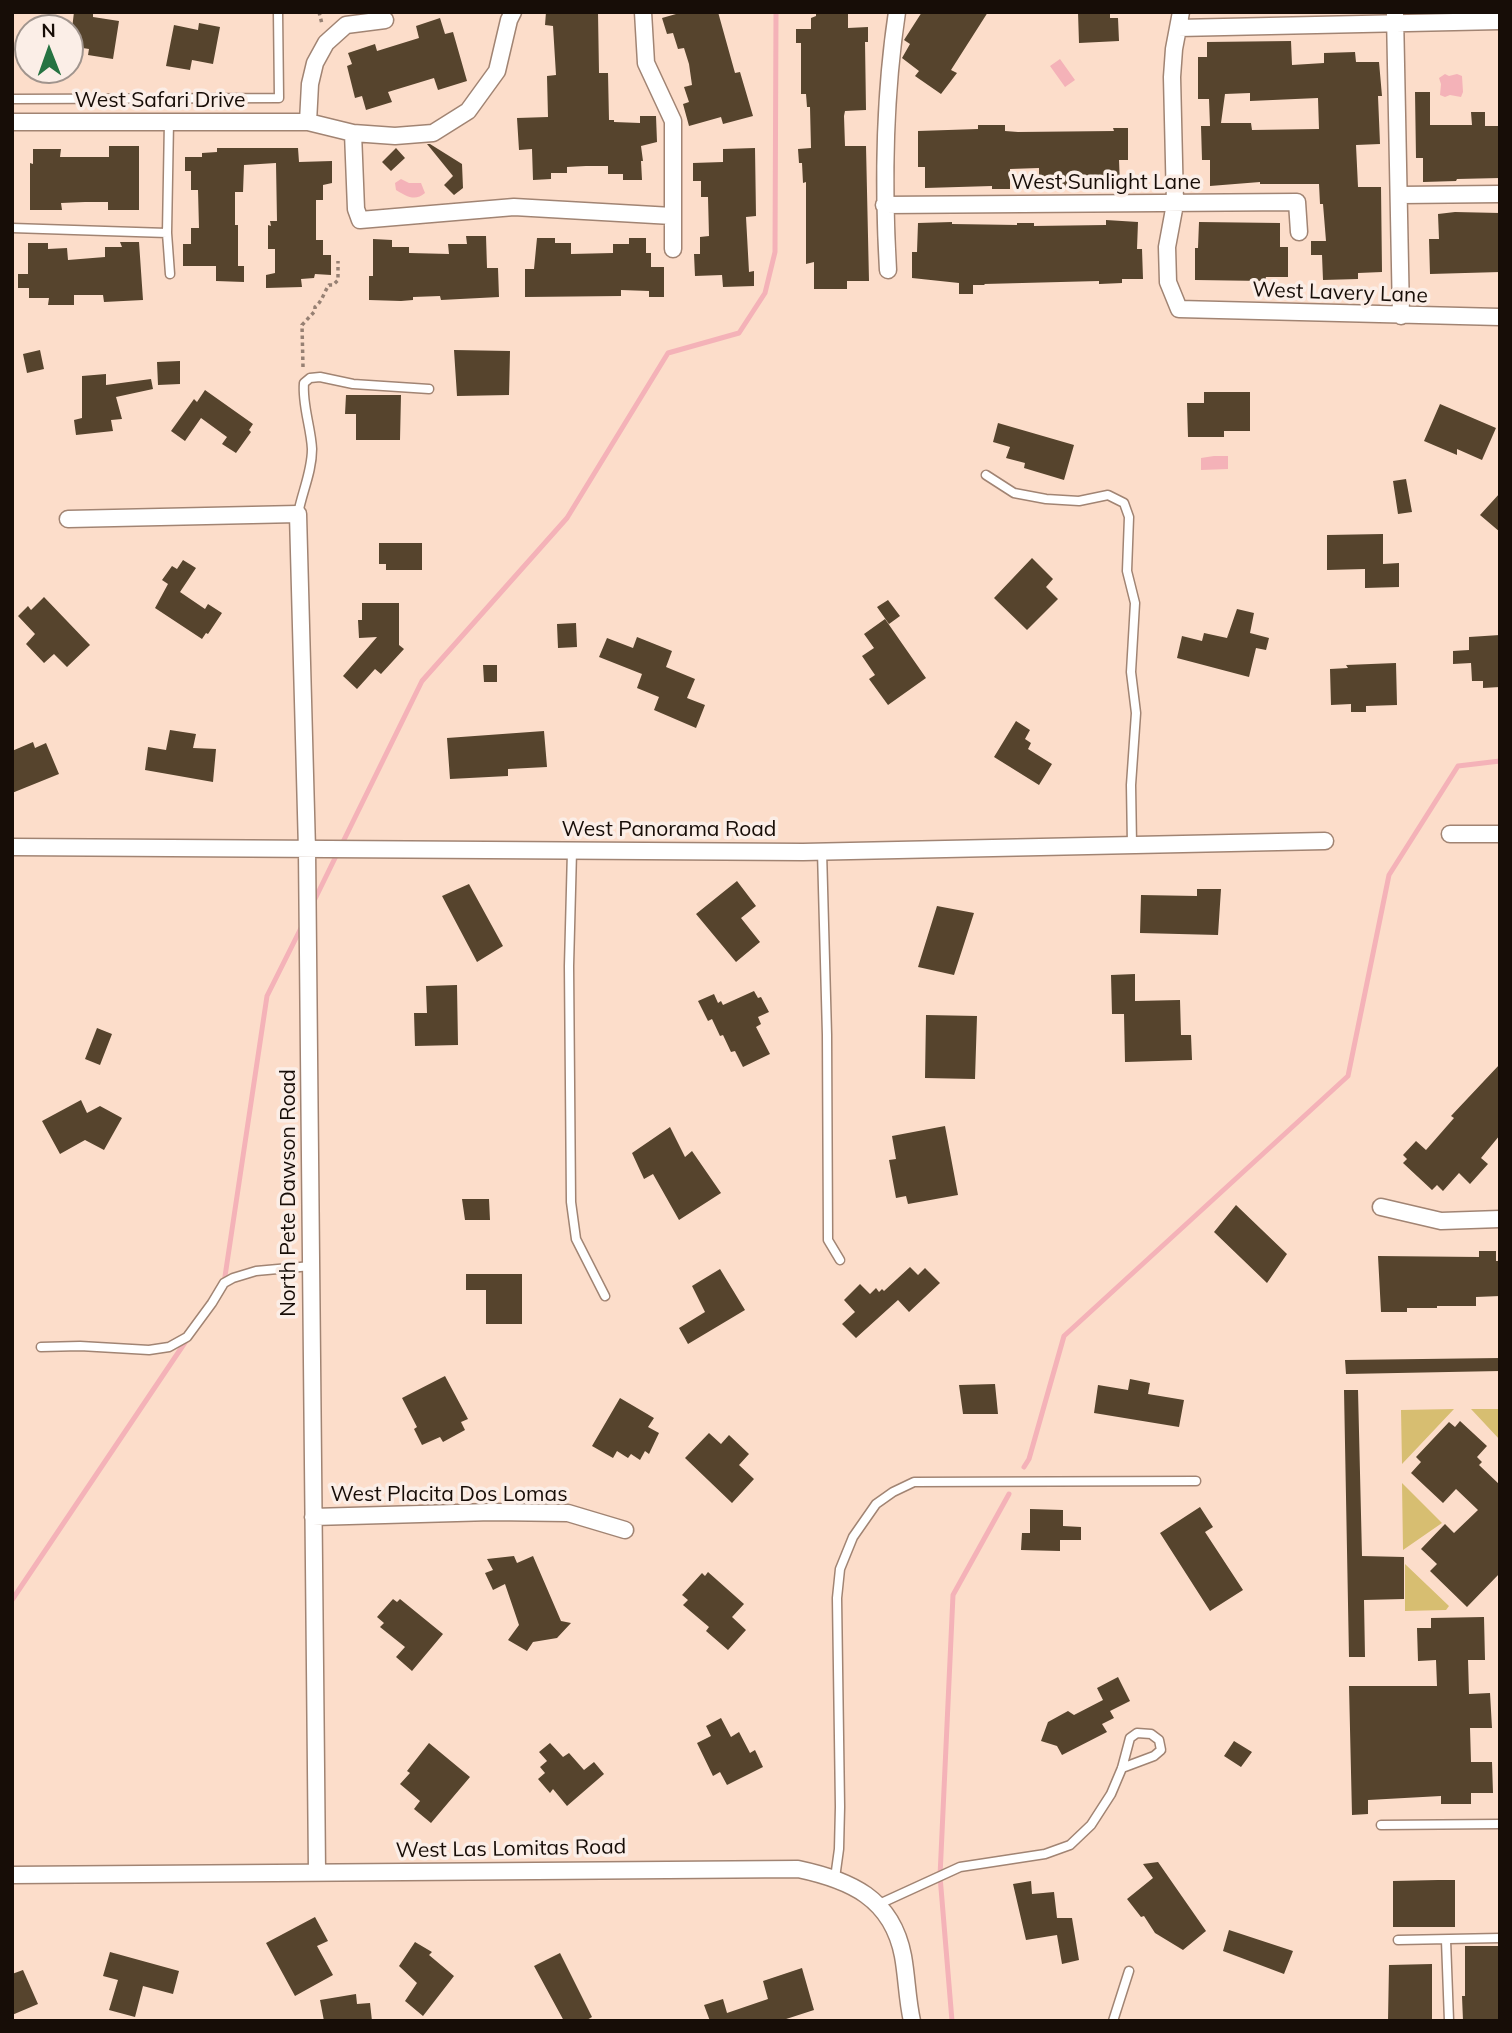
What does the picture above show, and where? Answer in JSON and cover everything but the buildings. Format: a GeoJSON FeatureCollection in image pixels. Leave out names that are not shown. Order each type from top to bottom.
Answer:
{"type":"FeatureCollection","features":[{"type":"Feature","properties":{"kind":"street","name":"West Safari Drive"},"geometry":{"type":"LineString","coordinates":[[12,122],[308,122],[353,133],[395,136],[433,132],[468,111],[497,71],[513,12]]}},
{"type":"Feature","properties":{"kind":"street"},"geometry":{"type":"LineString","coordinates":[[643,12],[646,63],[673,121],[673,249]]}},
{"type":"Feature","properties":{"kind":"street"},"geometry":{"type":"LineString","coordinates":[[888,270],[884,205],[888,70],[897,12]]}},
{"type":"Feature","properties":{"kind":"street"},"geometry":{"type":"LineString","coordinates":[[1395,17],[1401,316]]}},
{"type":"Feature","properties":{"kind":"street"},"geometry":{"type":"LineString","coordinates":[[1175,204],[1172,77],[1180,20],[1395,17],[1500,21]]}},
{"type":"Feature","properties":{"kind":"street"},"geometry":{"type":"LineString","coordinates":[[308,122],[310,84],[315,63],[326,43],[346,25],[385,20]]}},
{"type":"Feature","properties":{"kind":"street"},"geometry":{"type":"LineString","coordinates":[[353,133],[356,209],[360,220],[514,207],[672,216]]}},
{"type":"Feature","properties":{"kind":"street"},"geometry":{"type":"LineString","coordinates":[[1400,195],[1500,194]]}},
{"type":"Feature","properties":{"kind":"street","name":"West Sunlight Lane"},"geometry":{"type":"LineString","coordinates":[[884,205],[1297,202],[1299,232]]}},
{"type":"Feature","properties":{"kind":"street","name":"West Lavery Lane"},"geometry":{"type":"LineString","coordinates":[[1175,204],[1167,247],[1168,282],[1179,309],[1500,317]]}},
{"type":"Feature","properties":{"kind":"street"},"geometry":{"type":"LineString","coordinates":[[68,519],[298,514]]}},
{"type":"Feature","properties":{"kind":"street","name":"North Pete Dawson Road"},"geometry":{"type":"LineString","coordinates":[[298,514],[307,850],[317,1871]]}},
{"type":"Feature","properties":{"kind":"street"},"geometry":{"type":"LineString","coordinates":[[1450,834],[1500,834]]}},
{"type":"Feature","properties":{"kind":"street","name":"West Panorama Road"},"geometry":{"type":"LineString","coordinates":[[12,847],[822,852],[1325,841]]}},
{"type":"Feature","properties":{"kind":"street"},"geometry":{"type":"LineString","coordinates":[[1381,1207],[1441,1221],[1500,1219]]}},
{"type":"Feature","properties":{"kind":"street","name":"West Placita Dos Lomas"},"geometry":{"type":"LineString","coordinates":[[313,1517],[492,1512],[568,1513],[625,1530]]}},
{"type":"Feature","properties":{"kind":"street","name":"West Las Lomitas Road"},"geometry":{"type":"LineString","coordinates":[[12,1875],[798,1869],[835,1878],[856,1887],[877,1905],[897,1936],[903,1955],[912,2021]]}},
{"type":"Feature","properties":{"kind":"lane"},"geometry":{"type":"LineString","coordinates":[[12,99],[279,98],[278,12]]}},
{"type":"Feature","properties":{"kind":"lane"},"geometry":{"type":"LineString","coordinates":[[169,121],[167,233],[170,274]]}},
{"type":"Feature","properties":{"kind":"lane"},"geometry":{"type":"LineString","coordinates":[[12,228],[167,233]]}},
{"type":"Feature","properties":{"kind":"lane"},"geometry":{"type":"LineString","coordinates":[[298,514],[311,466],[312,448],[303,394],[304,383],[310,378],[320,377],[353,384],[429,389]]}},
{"type":"Feature","properties":{"kind":"lane"},"geometry":{"type":"LineString","coordinates":[[986,475],[1014,493],[1079,501],[1108,495],[1124,503],[1129,517],[1126,571],[1135,603],[1130,672],[1136,713],[1131,785],[1132,845]]}},
{"type":"Feature","properties":{"kind":"lane"},"geometry":{"type":"LineString","coordinates":[[572,851],[569,966],[571,1202],[576,1239],[606,1296]]}},
{"type":"Feature","properties":{"kind":"lane"},"geometry":{"type":"LineString","coordinates":[[822,852],[827,1035],[828,1240],[840,1260]]}},
{"type":"Feature","properties":{"kind":"lane"},"geometry":{"type":"LineString","coordinates":[[41,1347],[149,1350],[169,1348],[187,1337],[224,1283],[256,1271],[311,1266]]}},
{"type":"Feature","properties":{"kind":"lane"},"geometry":{"type":"LineString","coordinates":[[835,1878],[840,1807],[837,1612],[840,1569],[853,1537],[876,1504],[914,1482],[1196,1481]]}},
{"type":"Feature","properties":{"kind":"lane"},"geometry":{"type":"LineString","coordinates":[[877,1905],[960,1867],[1045,1854],[1070,1845],[1091,1825],[1111,1794],[1130,1738],[1137,1733],[1151,1734],[1159,1740],[1161,1750],[1154,1756],[1122,1768]]}},
{"type":"Feature","properties":{"kind":"lane"},"geometry":{"type":"LineString","coordinates":[[1381,1825],[1500,1824]]}},
{"type":"Feature","properties":{"kind":"lane"},"geometry":{"type":"LineString","coordinates":[[1398,1941],[1500,1938]]}},
{"type":"Feature","properties":{"kind":"lane"},"geometry":{"type":"LineString","coordinates":[[1446,1940],[1449,2021]]}},
{"type":"Feature","properties":{"kind":"lane"},"geometry":{"type":"LineString","coordinates":[[1114,2021],[1129,1971]]}},
{"type":"Feature","properties":{"kind":"path"},"geometry":{"type":"LineString","coordinates":[[304,383],[302,325],[315,311],[314,307],[320,303],[323,293],[338,280],[338,261]]}},
{"type":"Feature","properties":{"kind":"shaded area"},"geometry":{"type":"Polygon","coordinates":[[[1060,59],[1075,80],[1065,87],[1050,66],[1060,59]]]}},
{"type":"Feature","properties":{"kind":"shaded area"},"geometry":{"type":"Polygon","coordinates":[[[1445,74],[1462,76],[1461,97],[1440,95],[1439,78],[1445,74]]]}},
{"type":"Feature","properties":{"kind":"shaded area"},"geometry":{"type":"Polygon","coordinates":[[[401,179],[409,183],[421,183],[425,193],[414,198],[396,190],[395,183],[401,179]]]}},
{"type":"Feature","properties":{"kind":"shaded area"},"geometry":{"type":"Polygon","coordinates":[[[1228,456],[1228,469],[1201,470],[1201,458],[1228,456]]]}},
{"type":"Feature","properties":{"kind":"shaded area"},"geometry":{"type":"Polygon","coordinates":[[[1454,1409],[1402,1464],[1401,1410],[1454,1409]]]}},
{"type":"Feature","properties":{"kind":"shaded area"},"geometry":{"type":"Polygon","coordinates":[[[1471,1409],[1500,1409],[1500,1440],[1471,1409]]]}},
{"type":"Feature","properties":{"kind":"shaded area"},"geometry":{"type":"Polygon","coordinates":[[[1402,1483],[1442,1523],[1403,1550],[1402,1483]]]}},
{"type":"Feature","properties":{"kind":"shaded area"},"geometry":{"type":"Polygon","coordinates":[[[1405,1564],[1449,1606],[1446,1610],[1405,1611],[1405,1564]]]}},
{"type":"Feature","properties":{"kind":"waterway"},"geometry":{"type":"LineString","coordinates":[[312,905],[422,681],[567,518],[668,353],[739,333],[765,293],[775,252],[776,12]]}},
{"type":"Feature","properties":{"kind":"waterway"},"geometry":{"type":"LineString","coordinates":[[1024,1467],[1029,1459],[1064,1336],[1348,1076],[1389,875],[1458,766],[1500,761]]}},
{"type":"Feature","properties":{"kind":"waterway"},"geometry":{"type":"LineString","coordinates":[[224,1283],[267,996],[302,926]]}},
{"type":"Feature","properties":{"kind":"waterway"},"geometry":{"type":"LineString","coordinates":[[12,1600],[188,1338]]}},
{"type":"Feature","properties":{"kind":"waterway"},"geometry":{"type":"LineString","coordinates":[[952,2021],[940,1876],[953,1595],[1009,1494]]}}]}
